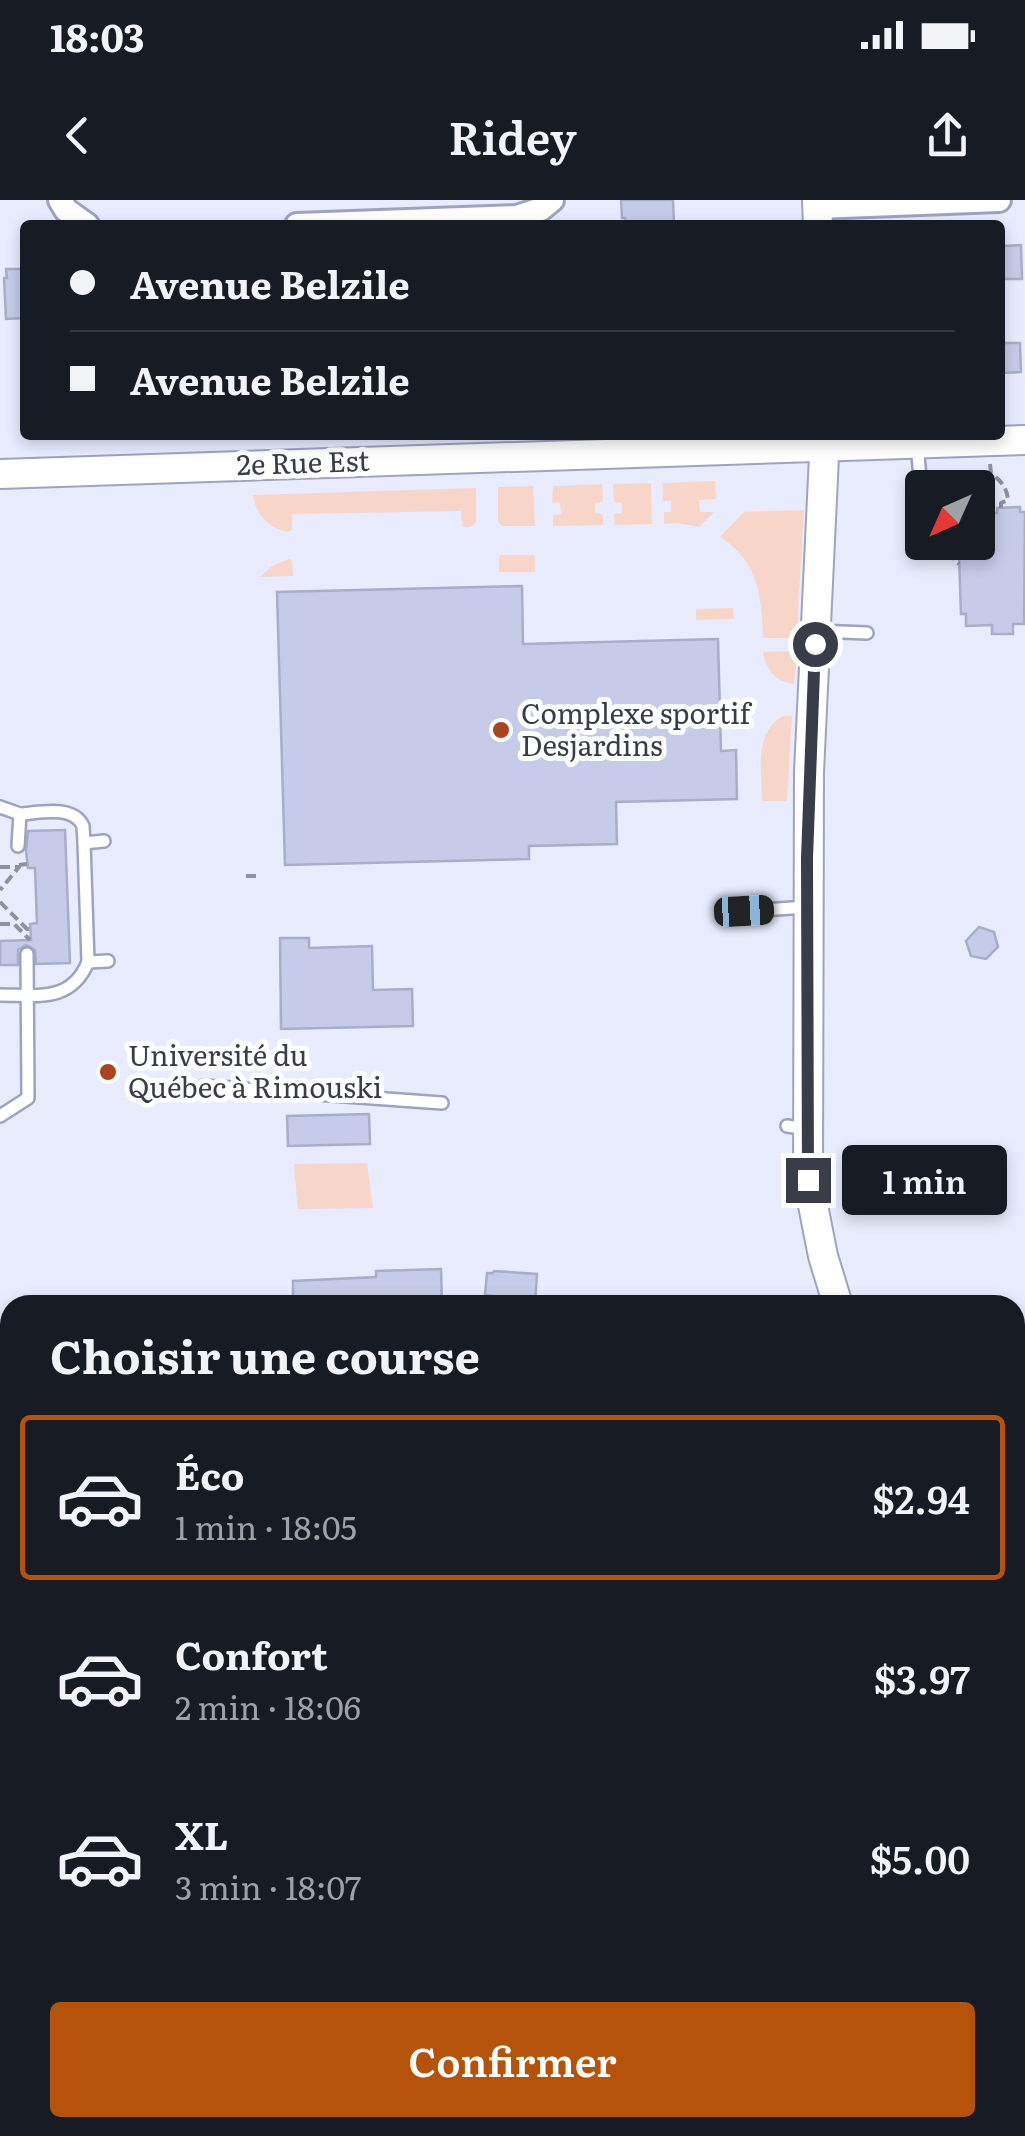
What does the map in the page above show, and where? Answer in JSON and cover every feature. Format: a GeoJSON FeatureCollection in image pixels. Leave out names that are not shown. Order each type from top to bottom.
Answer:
{"type":"FeatureCollection","features":[{"type":"Feature","properties":{"kind":"street"},"geometry":{"type":"LineString","coordinates":[[60,200],[80,220]]}},
{"type":"Feature","properties":{"kind":"street"},"geometry":{"type":"LineString","coordinates":[[434,220],[517,217],[541,209],[552,200]]}},
{"type":"Feature","properties":{"kind":"street"},"geometry":{"type":"LineString","coordinates":[[818,211],[999,200]]}},
{"type":"Feature","properties":{"kind":"street"},"geometry":{"type":"LineString","coordinates":[[825,440],[798,1127],[823,1256],[835,1295]]}},
{"type":"Feature","properties":{"kind":"street","name":"2e Rue Est"},"geometry":{"type":"LineString","coordinates":[[0,474],[558,456],[825,440],[1025,440]]}},
{"type":"Feature","properties":{"kind":"lane"},"geometry":{"type":"LineString","coordinates":[[917,442],[919,470]]}},
{"type":"Feature","properties":{"kind":"lane"},"geometry":{"type":"LineString","coordinates":[[816,631],[867,634]]}},
{"type":"Feature","properties":{"kind":"lane"},"geometry":{"type":"LineString","coordinates":[[0,807],[20,814],[63,811],[83,826],[88,962],[75,984],[62,992],[0,995]]}},
{"type":"Feature","properties":{"kind":"lane"},"geometry":{"type":"LineString","coordinates":[[18,846],[20,814]]}},
{"type":"Feature","properties":{"kind":"lane"},"geometry":{"type":"LineString","coordinates":[[84,843],[104,842]]}},
{"type":"Feature","properties":{"kind":"lane"},"geometry":{"type":"LineString","coordinates":[[744,911],[807,908]]}},
{"type":"Feature","properties":{"kind":"lane"},"geometry":{"type":"LineString","coordinates":[[0,1116],[28,1098],[26,954]]}},
{"type":"Feature","properties":{"kind":"lane"},"geometry":{"type":"LineString","coordinates":[[88,962],[108,961]]}},
{"type":"Feature","properties":{"kind":"lane"},"geometry":{"type":"LineString","coordinates":[[204,1086],[442,1103]]}},
{"type":"Feature","properties":{"kind":"path"},"geometry":{"type":"LineString","coordinates":[[988,440],[992,474],[1005,486],[1008,500]]}},
{"type":"Feature","properties":{"kind":"path"},"geometry":{"type":"LineString","coordinates":[[1001,508],[1001,503],[1008,500],[1015,503]]}},
{"type":"Feature","properties":{"kind":"path"},"geometry":{"type":"LineString","coordinates":[[955,560],[959,564]]}},
{"type":"Feature","properties":{"kind":"path"},"geometry":{"type":"LineString","coordinates":[[0,867],[19,867],[0,890]]}},
{"type":"Feature","properties":{"kind":"path"},"geometry":{"type":"LineString","coordinates":[[246,876],[258,876]]}},
{"type":"Feature","properties":{"kind":"path"},"geometry":{"type":"LineString","coordinates":[[0,902],[27,930],[30,950],[26,954]]}},
{"type":"Feature","properties":{"kind":"path"},"geometry":{"type":"LineString","coordinates":[[0,924],[14,924],[27,930]]}},
{"type":"Feature","properties":{"kind":"shaded area"},"geometry":{"type":"Polygon","coordinates":[[[715,481],[716,499],[699,500],[700,512],[714,512],[699,527],[664,524],[664,512],[671,512],[671,501],[663,501],[663,483],[715,481]]]}},
{"type":"Feature","properties":{"kind":"shaded area"},"geometry":{"type":"Polygon","coordinates":[[[651,483],[652,524],[615,525],[614,514],[622,513],[622,503],[614,502],[613,484],[651,483]]]}},
{"type":"Feature","properties":{"kind":"shaded area"},"geometry":{"type":"Polygon","coordinates":[[[602,484],[603,502],[595,503],[595,513],[603,514],[603,525],[553,526],[553,515],[561,514],[560,503],[552,503],[553,486],[602,484]]]}},
{"type":"Feature","properties":{"kind":"shaded area"},"geometry":{"type":"Polygon","coordinates":[[[533,486],[535,526],[502,526],[498,521],[498,487],[533,486]]]}},
{"type":"Feature","properties":{"kind":"shaded area"},"geometry":{"type":"Polygon","coordinates":[[[476,488],[476,522],[468,527],[462,526],[461,511],[292,514],[292,530],[288,532],[264,520],[253,495],[476,488]]]}},
{"type":"Feature","properties":{"kind":"shaded area"},"geometry":{"type":"Polygon","coordinates":[[[804,510],[799,638],[763,638],[756,581],[743,557],[720,537],[744,512],[804,510]]]}},
{"type":"Feature","properties":{"kind":"shaded area"},"geometry":{"type":"Polygon","coordinates":[[[501,555],[535,555],[535,572],[499,572],[501,555]]]}},
{"type":"Feature","properties":{"kind":"shaded area"},"geometry":{"type":"Polygon","coordinates":[[[289,559],[293,576],[260,577],[272,566],[289,559]]]}},
{"type":"Feature","properties":{"kind":"shaded area"},"geometry":{"type":"Polygon","coordinates":[[[733,608],[734,619],[696,620],[696,609],[733,608]]]}},
{"type":"Feature","properties":{"kind":"shaded area"},"geometry":{"type":"Polygon","coordinates":[[[797,651],[794,684],[773,674],[763,652],[797,651]]]}},
{"type":"Feature","properties":{"kind":"shaded area"},"geometry":{"type":"Polygon","coordinates":[[[783,716],[792,716],[787,801],[762,801],[763,743],[773,723],[783,716]]]}},
{"type":"Feature","properties":{"kind":"shaded area"},"geometry":{"type":"Polygon","coordinates":[[[367,1163],[373,1208],[298,1209],[294,1164],[367,1163]]]}},
{"type":"Feature","properties":{"kind":"building"},"geometry":{"type":"Polygon","coordinates":[[[621,200],[673,200],[674,220],[622,218],[621,200]]]}},
{"type":"Feature","properties":{"kind":"building"},"geometry":{"type":"Polygon","coordinates":[[[1021,245],[1022,279],[1005,279],[1005,246],[1021,245]]]}},
{"type":"Feature","properties":{"kind":"building"},"geometry":{"type":"Polygon","coordinates":[[[6,269],[20,269],[20,318],[6,319],[6,269]]]}},
{"type":"Feature","properties":{"kind":"building"},"geometry":{"type":"Polygon","coordinates":[[[1005,343],[1020,343],[1021,372],[1005,373],[1005,343]]]}},
{"type":"Feature","properties":{"kind":"building"},"geometry":{"type":"Polygon","coordinates":[[[1020,507],[1020,512],[1025,512],[1024,624],[1013,624],[1013,634],[992,634],[992,625],[966,626],[966,614],[961,614],[959,560],[995,560],[997,508],[1020,507]]]}},
{"type":"Feature","properties":{"kind":"building","name":"Complexe sportif Desjardins"},"geometry":{"type":"Polygon","coordinates":[[[522,586],[523,644],[718,639],[721,751],[736,750],[737,799],[616,802],[617,844],[529,846],[529,859],[285,865],[277,592],[522,586]]]}},
{"type":"Feature","properties":{"kind":"building"},"geometry":{"type":"Polygon","coordinates":[[[65,830],[70,963],[36,964],[35,950],[26,945],[18,950],[18,965],[0,965],[0,941],[31,940],[30,924],[37,923],[35,868],[28,868],[26,851],[28,831],[65,830]]]}},
{"type":"Feature","properties":{"kind":"building"},"geometry":{"type":"Polygon","coordinates":[[[979,927],[994,932],[998,947],[986,959],[971,956],[966,941],[979,927]]]}},
{"type":"Feature","properties":{"kind":"building"},"geometry":{"type":"Polygon","coordinates":[[[280,938],[309,938],[309,948],[372,946],[373,990],[412,989],[413,1026],[281,1029],[280,938]]]}},
{"type":"Feature","properties":{"kind":"building"},"geometry":{"type":"Polygon","coordinates":[[[369,1114],[370,1144],[288,1146],[287,1116],[369,1114]]]}},
{"type":"Feature","properties":{"kind":"building"},"geometry":{"type":"Polygon","coordinates":[[[441,1269],[442,1295],[293,1295],[293,1281],[376,1277],[376,1271],[441,1269]]]}},
{"type":"Feature","properties":{"kind":"building"},"geometry":{"type":"Polygon","coordinates":[[[487,1273],[537,1274],[536,1295],[485,1295],[487,1273]]]}},
{"type":"Feature","properties":{"kind":"place","name":"Complexe sportif Desjardins"},"geometry":{"type":"Point","coordinates":[501,730]}},
{"type":"Feature","properties":{"kind":"place","name":"Université du Québec à Rimouski"},"geometry":{"type":"Point","coordinates":[108,1072]}},
{"type":"Feature","properties":{"kind":"route"},"geometry":{"type":"LineString","coordinates":[[808,1180],[807,858],[815,644]]}}]}
